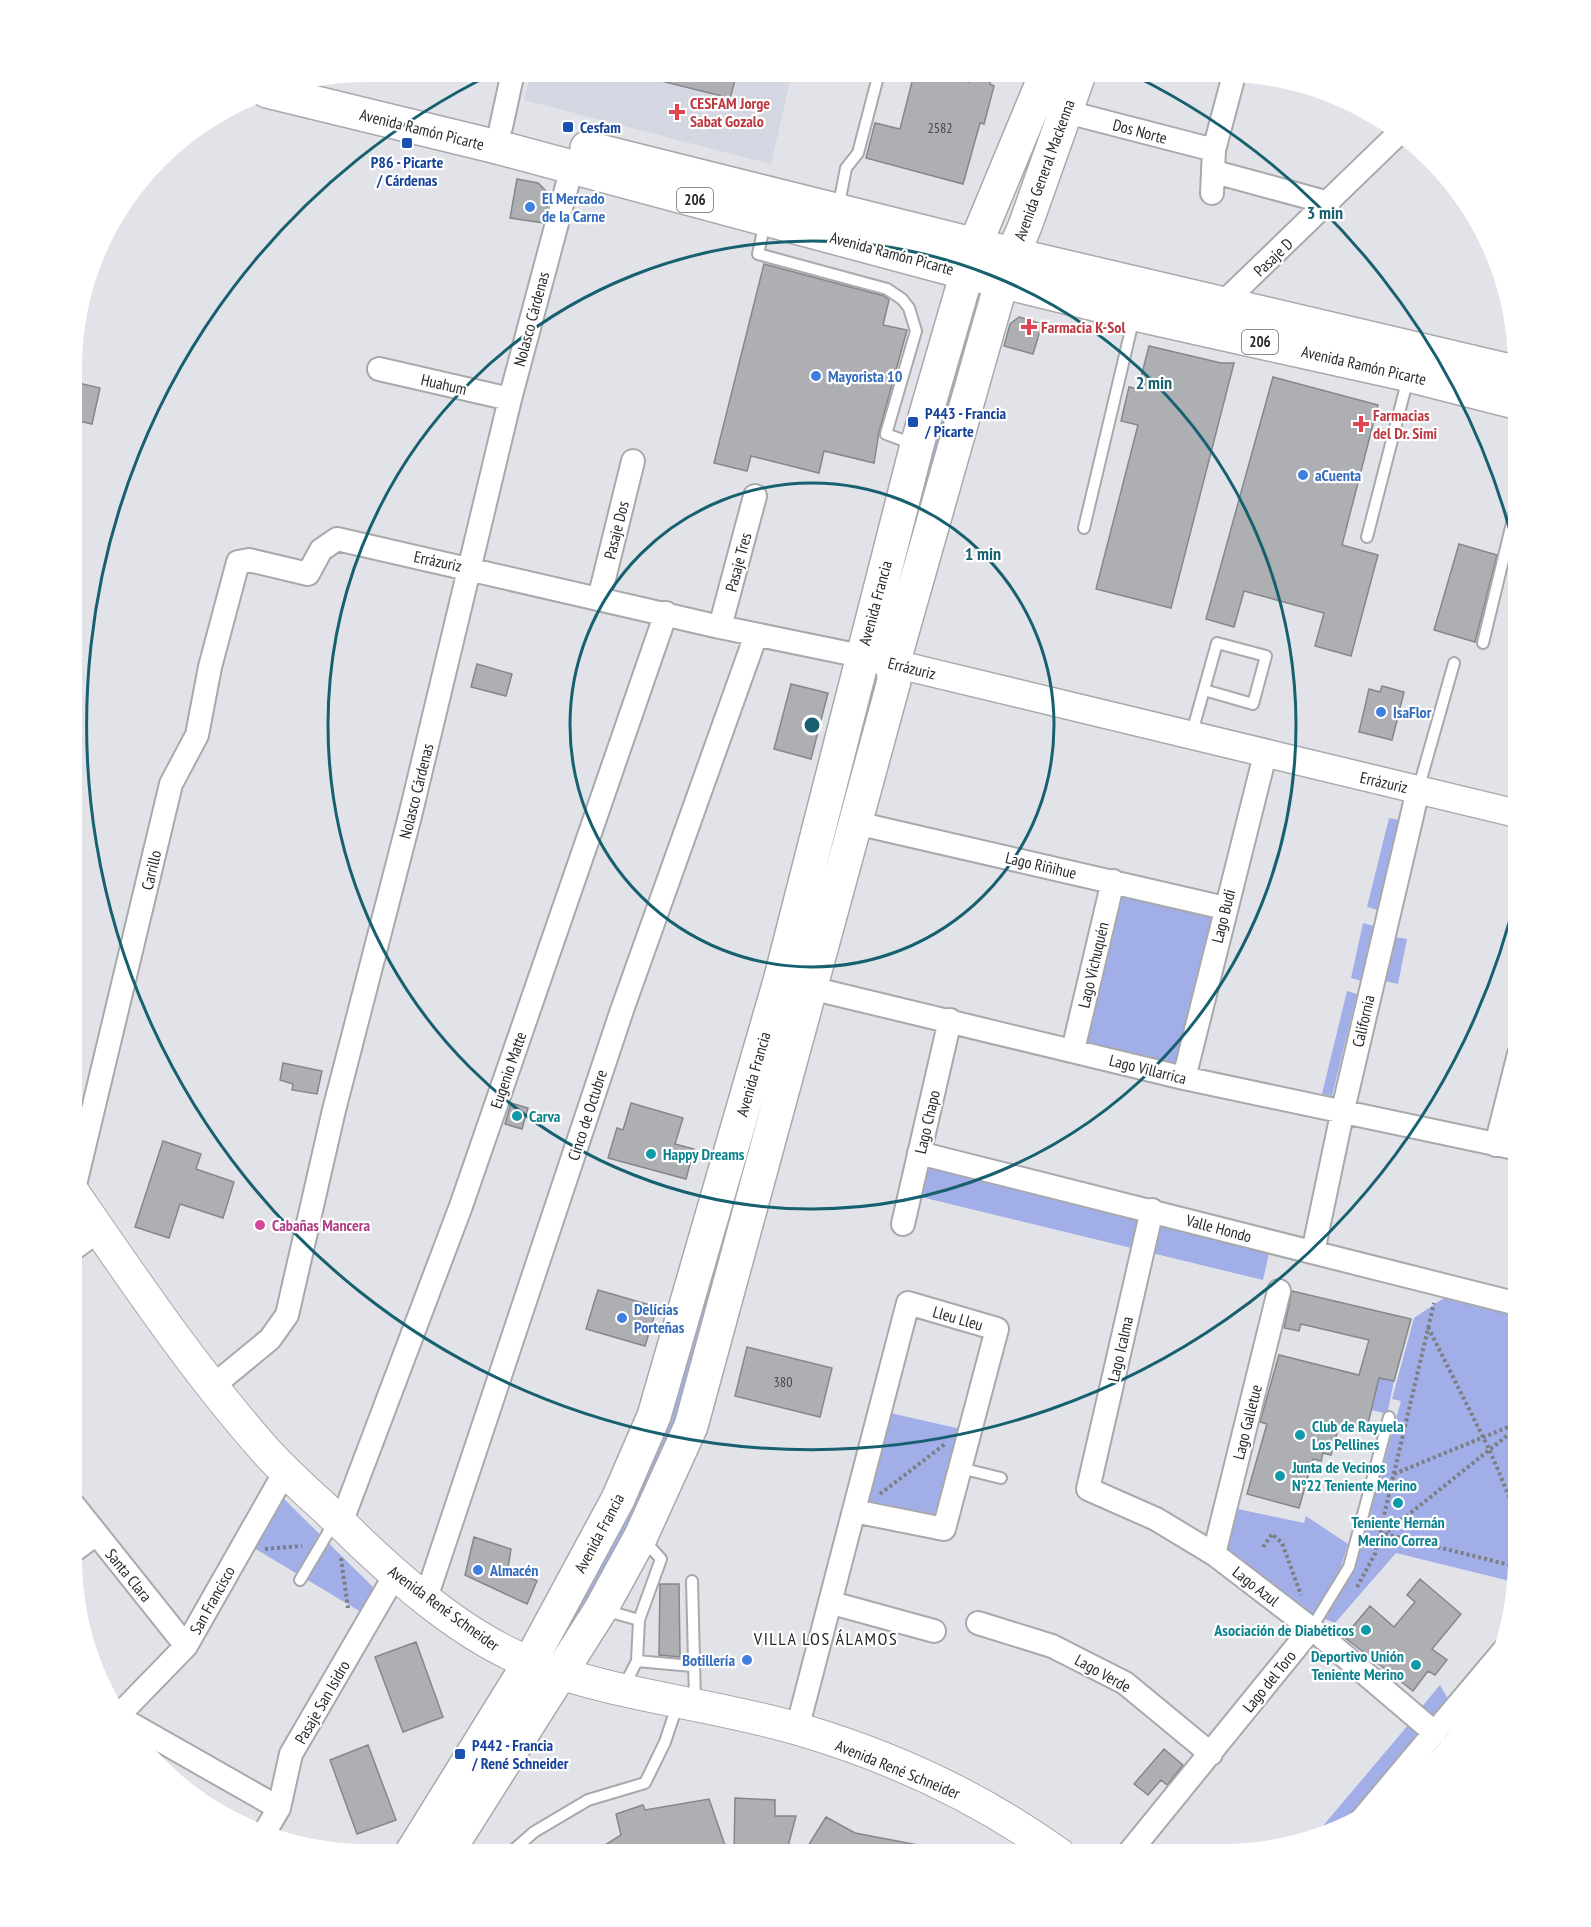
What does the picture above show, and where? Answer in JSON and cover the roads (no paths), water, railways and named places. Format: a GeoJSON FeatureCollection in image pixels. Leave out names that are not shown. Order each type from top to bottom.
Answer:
{"type":"FeatureCollection","features":[{"type":"Feature","properties":{"kind":"main road","name":"Avenida General Mackenna"},"geometry":{"type":"LineString","coordinates":[[971,258],[1040,82]]}},
{"type":"Feature","properties":{"kind":"main road","name":"Avenida General Mackenna"},"geometry":{"type":"LineString","coordinates":[[1007,267],[1076,82]]}},
{"type":"Feature","properties":{"kind":"main road","name":"Avenida Ramón Picarte"},"geometry":{"type":"LineString","coordinates":[[330,85],[838,209],[971,258]]}},
{"type":"Feature","properties":{"kind":"main road","name":"Avenida Ramón Picarte"},"geometry":{"type":"LineString","coordinates":[[286,95],[418,122],[572,167],[766,219],[1007,267],[1222,304],[1508,370]]}},
{"type":"Feature","properties":{"kind":"main road","name":"Avenida Francia"},"geometry":{"type":"LineString","coordinates":[[452,1844],[601,1609],[641,1536],[691,1426],[795,984],[827,805],[861,656],[917,445],[971,258]]}},
{"type":"Feature","properties":{"kind":"main road","name":"Avenida Ramón Picarte"},"geometry":{"type":"LineString","coordinates":[[1007,267],[1135,314],[1409,375],[1508,400]]}},
{"type":"Feature","properties":{"kind":"main road","name":"Avenida Francia"},"geometry":{"type":"LineString","coordinates":[[417,1844],[530,1662],[618,1498],[654,1416],[795,984],[834,893],[856,823],[894,681],[893,664],[1007,267]]}},
{"type":"Feature","properties":{"kind":"main road"},"geometry":{"type":"LineString","coordinates":[[908,484],[918,487],[930,496],[935,512]]}},
{"type":"Feature","properties":{"kind":"main road"},"geometry":{"type":"LineString","coordinates":[[827,805],[825,873],[828,885],[834,893]]}},
{"type":"Feature","properties":{"kind":"main road","name":"Avenida René Schneider"},"geometry":{"type":"LineString","coordinates":[[82,1206],[213,1386],[266,1451],[286,1470],[335,1534],[487,1641],[530,1662],[561,1673],[687,1705],[797,1729],[921,1775],[1003,1817],[1037,1844]]}},
{"type":"Feature","properties":{"kind":"street"},"geometry":{"type":"LineString","coordinates":[[501,127],[511,82]]}},
{"type":"Feature","properties":{"kind":"street"},"geometry":{"type":"LineString","coordinates":[[1214,172],[1232,82]]}},
{"type":"Feature","properties":{"kind":"street","name":"Dos Norte"},"geometry":{"type":"LineString","coordinates":[[1067,112],[1214,172],[1329,203]]}},
{"type":"Feature","properties":{"kind":"street","name":"Pasaje D"},"geometry":{"type":"LineString","coordinates":[[1222,304],[1393,139]]}},
{"type":"Feature","properties":{"kind":"street","name":"Nolasco Cárdenas"},"geometry":{"type":"LineString","coordinates":[[213,1386],[270,1339],[287,1315],[334,1110],[471,568],[510,399],[572,167]]}},
{"type":"Feature","properties":{"kind":"street","name":"Huahum"},"geometry":{"type":"LineString","coordinates":[[379,369],[510,399]]}},
{"type":"Feature","properties":{"kind":"street","name":"Pasaje Dos"},"geometry":{"type":"LineString","coordinates":[[599,599],[633,461]]}},
{"type":"Feature","properties":{"kind":"street","name":"Pasaje Tres"},"geometry":{"type":"LineString","coordinates":[[720,627],[755,496]]}},
{"type":"Feature","properties":{"kind":"street","name":"Errázuriz"},"geometry":{"type":"LineString","coordinates":[[249,560],[308,574],[321,549],[337,539],[720,627],[861,656],[1265,755],[1508,810]]}},
{"type":"Feature","properties":{"kind":"street","name":"Carrillo"},"geometry":{"type":"LineString","coordinates":[[82,1155],[171,784],[197,735],[210,667],[238,562],[249,560]]}},
{"type":"Feature","properties":{"kind":"street","name":"Eugenio Matte"},"geometry":{"type":"LineString","coordinates":[[335,1534],[461,1206],[666,613]]}},
{"type":"Feature","properties":{"kind":"street","name":"Cinco de Octubre"},"geometry":{"type":"LineString","coordinates":[[426,1598],[622,1010],[756,634]]}},
{"type":"Feature","properties":{"kind":"street","name":"Lago Budi"},"geometry":{"type":"LineString","coordinates":[[1184,1078],[1265,755]]}},
{"type":"Feature","properties":{"kind":"street","name":"California"},"geometry":{"type":"LineString","coordinates":[[1313,1252],[1342,1114],[1418,790]]}},
{"type":"Feature","properties":{"kind":"street","name":"Lago Riñihue"},"geometry":{"type":"LineString","coordinates":[[856,823],[1225,908]]}},
{"type":"Feature","properties":{"kind":"street","name":"Lago Vichuquén"},"geometry":{"type":"LineString","coordinates":[[1073,1050],[1113,881]]}},
{"type":"Feature","properties":{"kind":"street","name":"Lago Villarrica"},"geometry":{"type":"LineString","coordinates":[[795,984],[1184,1078],[1342,1114],[1508,1147]]}},
{"type":"Feature","properties":{"kind":"street","name":"Lago Chapo"},"geometry":{"type":"LineString","coordinates":[[903,1224],[950,1020]]}},
{"type":"Feature","properties":{"kind":"street"},"geometry":{"type":"LineString","coordinates":[[1497,1145],[1508,1100]]}},
{"type":"Feature","properties":{"kind":"street","name":"Valle Hondo"},"geometry":{"type":"LineString","coordinates":[[920,1153],[1508,1301]]}},
{"type":"Feature","properties":{"kind":"street","name":"Lago Icalma"},"geometry":{"type":"LineString","coordinates":[[1088,1489],[1152,1210]]}},
{"type":"Feature","properties":{"kind":"street"},"geometry":{"type":"LineString","coordinates":[[82,1242],[99,1230]]}},
{"type":"Feature","properties":{"kind":"street","name":"Lago Galletue"},"geometry":{"type":"LineString","coordinates":[[1214,1554],[1279,1290]]}},
{"type":"Feature","properties":{"kind":"street","name":"Lleu Lleu"},"geometry":{"type":"LineString","coordinates":[[797,1729],[832,1603],[854,1511],[908,1303],[997,1329],[944,1529],[854,1511]]}},
{"type":"Feature","properties":{"kind":"street","name":"San Francisco"},"geometry":{"type":"LineString","coordinates":[[126,1709],[186,1646],[286,1470]]}},
{"type":"Feature","properties":{"kind":"street","name":"Lago Azul"},"geometry":{"type":"LineString","coordinates":[[1088,1489],[1156,1520],[1214,1554],[1311,1629],[1435,1733]]}},
{"type":"Feature","properties":{"kind":"street","name":"Santa Clara"},"geometry":{"type":"LineString","coordinates":[[82,1516],[186,1646]]}},
{"type":"Feature","properties":{"kind":"street"},"geometry":{"type":"LineString","coordinates":[[82,1544],[96,1534]]}},
{"type":"Feature","properties":{"kind":"street","name":"Pasaje San Isidro"},"geometry":{"type":"LineString","coordinates":[[268,1826],[279,1808],[291,1754],[395,1575]]}},
{"type":"Feature","properties":{"kind":"street"},"geometry":{"type":"LineString","coordinates":[[832,1603],[934,1630]]}},
{"type":"Feature","properties":{"kind":"street","name":"Lago Verde"},"geometry":{"type":"LineString","coordinates":[[978,1623],[1052,1646],[1125,1683],[1211,1754]]}},
{"type":"Feature","properties":{"kind":"street","name":"Lago del Toro"},"geometry":{"type":"LineString","coordinates":[[1136,1844],[1311,1629]]}},
{"type":"Feature","properties":{"kind":"street"},"geometry":{"type":"LineString","coordinates":[[1399,1784],[1427,1758],[1435,1733],[1484,1674]]}},
{"type":"Feature","properties":{"kind":"street"},"geometry":{"type":"LineString","coordinates":[[136,1726],[279,1808]]}},
{"type":"Feature","properties":{"kind":"lane"},"geometry":{"type":"LineString","coordinates":[[838,209],[846,168],[858,153],[877,82]]}},
{"type":"Feature","properties":{"kind":"lane"},"geometry":{"type":"LineString","coordinates":[[766,219],[758,254],[887,289],[902,299],[909,308],[916,331],[886,434],[917,445]]}},
{"type":"Feature","properties":{"kind":"lane"},"geometry":{"type":"LineString","coordinates":[[1084,528],[1135,314]]}},
{"type":"Feature","properties":{"kind":"lane"},"geometry":{"type":"LineString","coordinates":[[1367,537],[1409,375]]}},
{"type":"Feature","properties":{"kind":"lane"},"geometry":{"type":"LineString","coordinates":[[1483,643],[1508,540]]}},
{"type":"Feature","properties":{"kind":"lane"},"geometry":{"type":"LineString","coordinates":[[1191,736],[1217,643],[1266,656],[1253,704],[1204,690]]}},
{"type":"Feature","properties":{"kind":"lane"},"geometry":{"type":"LineString","coordinates":[[1418,790],[1454,663]]}},
{"type":"Feature","properties":{"kind":"lane","name":"Lago del Toro"},"geometry":{"type":"LineString","coordinates":[[1311,1629],[1349,1567],[1389,1417]]}},
{"type":"Feature","properties":{"kind":"lane"},"geometry":{"type":"LineString","coordinates":[[960,1467],[1001,1478]]}},
{"type":"Feature","properties":{"kind":"lane"},"geometry":{"type":"LineString","coordinates":[[300,1580],[335,1534]]}},
{"type":"Feature","properties":{"kind":"lane"},"geometry":{"type":"LineString","coordinates":[[623,1689],[637,1661],[639,1620],[661,1559],[641,1536]]}},
{"type":"Feature","properties":{"kind":"lane"},"geometry":{"type":"LineString","coordinates":[[520,1844],[534,1832],[588,1800],[645,1783],[665,1742],[687,1705],[692,1666],[692,1581]]}},
{"type":"Feature","properties":{"kind":"lane"},"geometry":{"type":"LineString","coordinates":[[601,1609],[639,1620]]}},
{"type":"Feature","properties":{"kind":"lane"},"geometry":{"type":"LineString","coordinates":[[637,1661],[692,1666]]}},
{"type":"Feature","properties":{"kind":"place","name":"CESFAM Jorge Sabat Gozalo"},"geometry":{"type":"Point","coordinates":[677,112]}},
{"type":"Feature","properties":{"kind":"place","name":"Cesfam"},"geometry":{"type":"Point","coordinates":[568,127]}},
{"type":"Feature","properties":{"kind":"place","name":"P86 - Picarte / Cárdenas"},"geometry":{"type":"Point","coordinates":[407,143]}},
{"type":"Feature","properties":{"kind":"place","name":"El Mercado de la Carne"},"geometry":{"type":"Point","coordinates":[530,207]}},
{"type":"Feature","properties":{"kind":"place","name":"Farmacia K-Sol"},"geometry":{"type":"Point","coordinates":[1029,327]}},
{"type":"Feature","properties":{"kind":"place","name":"Mayorista 10"},"geometry":{"type":"Point","coordinates":[816,376]}},
{"type":"Feature","properties":{"kind":"place","name":"P443 - Francia / Picarte"},"geometry":{"type":"Point","coordinates":[913,422]}},
{"type":"Feature","properties":{"kind":"place","name":"Farmacias del Dr. Simi"},"geometry":{"type":"Point","coordinates":[1361,424]}},
{"type":"Feature","properties":{"kind":"place","name":"aCuenta"},"geometry":{"type":"Point","coordinates":[1303,475]}},
{"type":"Feature","properties":{"kind":"place","name":"IsaFlor"},"geometry":{"type":"Point","coordinates":[1381,712]}},
{"type":"Feature","properties":{"kind":"place","name":"Carva"},"geometry":{"type":"Point","coordinates":[517,1116]}},
{"type":"Feature","properties":{"kind":"place","name":"Happy Dreams"},"geometry":{"type":"Point","coordinates":[651,1154]}},
{"type":"Feature","properties":{"kind":"place","name":"Cabañas Mancera"},"geometry":{"type":"Point","coordinates":[260,1225]}},
{"type":"Feature","properties":{"kind":"place","name":"Delícias Porteñas"},"geometry":{"type":"Point","coordinates":[622,1318]}},
{"type":"Feature","properties":{"kind":"place","name":"Club de Rayuela Los Pellines"},"geometry":{"type":"Point","coordinates":[1300,1435]}},
{"type":"Feature","properties":{"kind":"place","name":"Junta de Vecinos N°22 Teniente Merino"},"geometry":{"type":"Point","coordinates":[1280,1476]}},
{"type":"Feature","properties":{"kind":"place","name":"Teniente Hernán Merino Correa"},"geometry":{"type":"Point","coordinates":[1398,1503]}},
{"type":"Feature","properties":{"kind":"place","name":"Almacén"},"geometry":{"type":"Point","coordinates":[478,1570]}},
{"type":"Feature","properties":{"kind":"place","name":"Asociación de Diabéticos"},"geometry":{"type":"Point","coordinates":[1366,1630]}},
{"type":"Feature","properties":{"kind":"place","name":"Botillería"},"geometry":{"type":"Point","coordinates":[747,1660]}},
{"type":"Feature","properties":{"kind":"place","name":"Deportivo Unión Teniente Merino"},"geometry":{"type":"Point","coordinates":[1416,1665]}},
{"type":"Feature","properties":{"kind":"place","name":"P442 - Francia / René Schneider"},"geometry":{"type":"Point","coordinates":[460,1754]}},
{"type":"Feature","properties":{"kind":"district","name":"VILLA LOS ÁLAMOS"},"geometry":{"type":"Point","coordinates":[826,1639]}}]}
